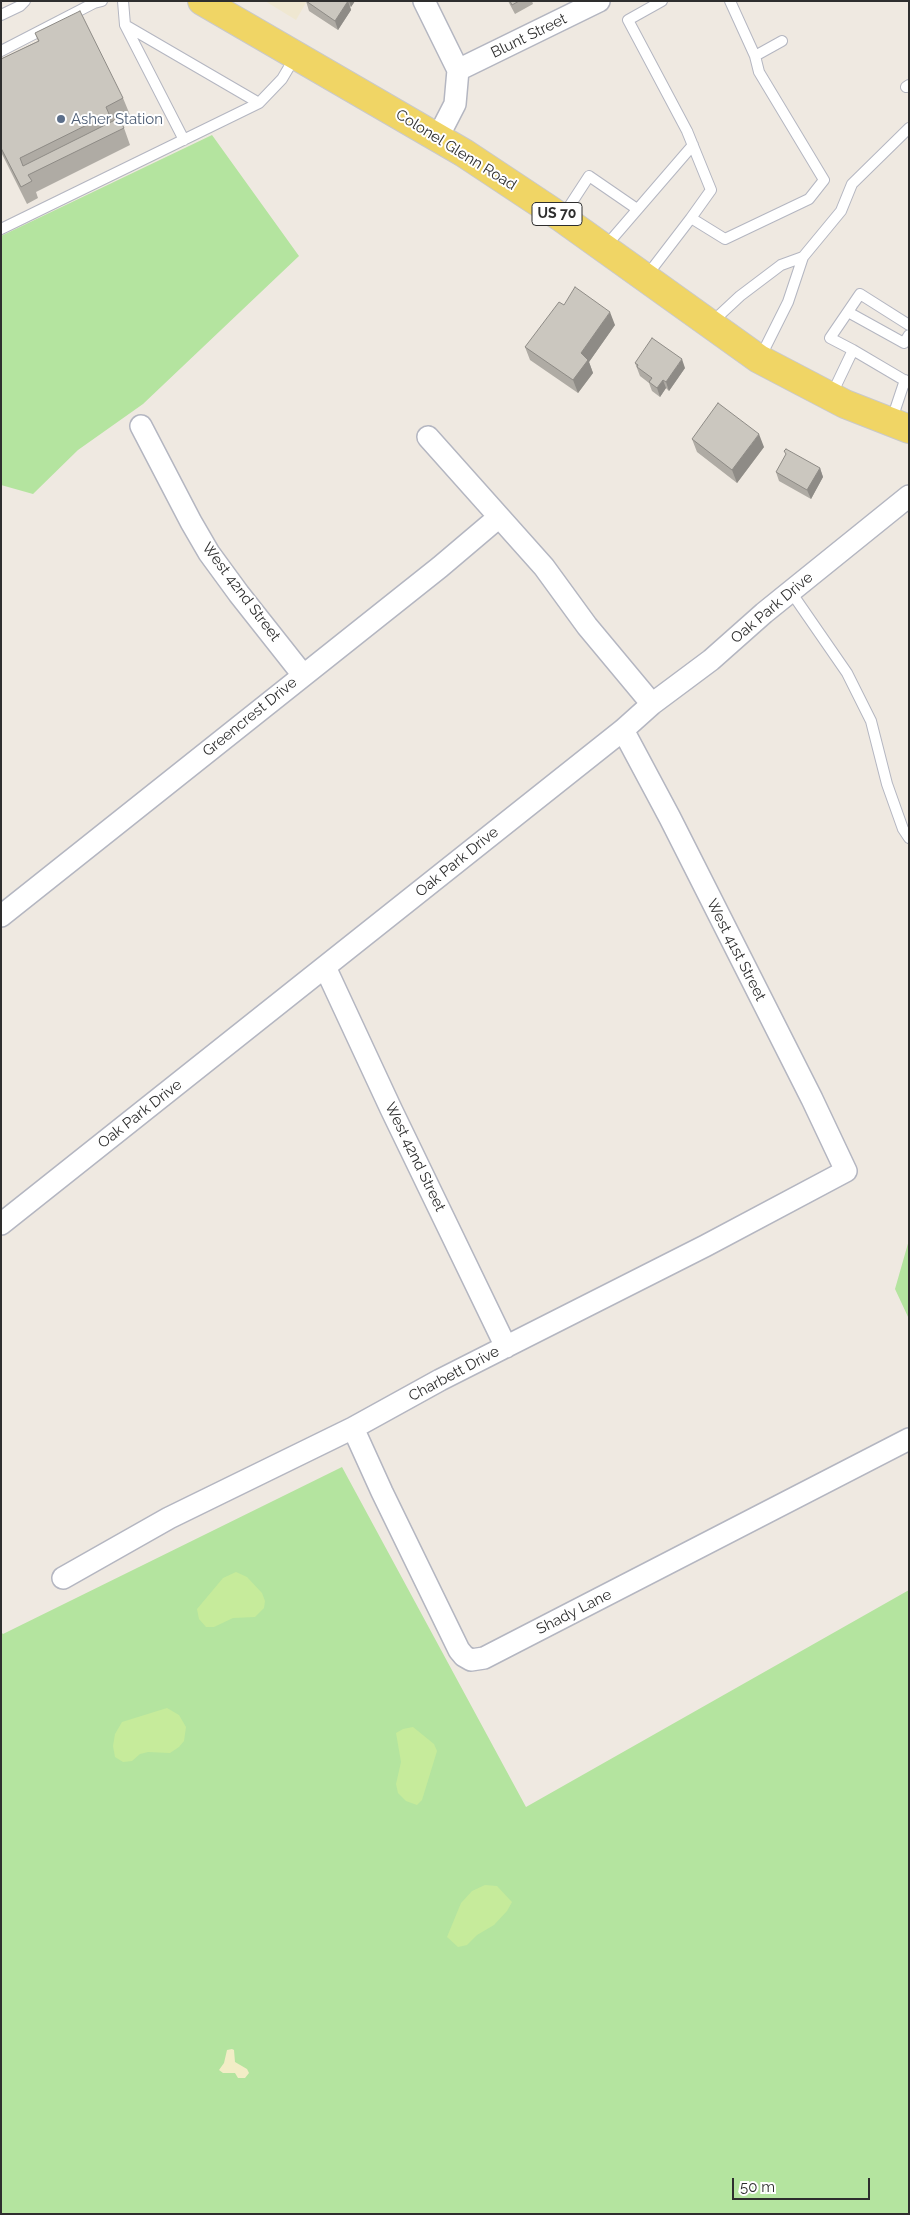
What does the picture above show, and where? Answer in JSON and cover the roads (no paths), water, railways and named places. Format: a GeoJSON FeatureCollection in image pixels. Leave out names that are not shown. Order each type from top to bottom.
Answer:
{"type":"FeatureCollection","features":[{"type":"Feature","properties":{"kind":"main road","name":"Colonel Glenn Road"},"geometry":{"type":"LineString","coordinates":[[202,1],[464,153],[562,218],[759,359],[831,396],[900,426]]}},
{"type":"Feature","properties":{"kind":"street"},"geometry":{"type":"LineString","coordinates":[[424,1],[458,70],[455,104],[438,139]]}},
{"type":"Feature","properties":{"kind":"street","name":"Blunt Street"},"geometry":{"type":"LineString","coordinates":[[458,70],[599,1]]}},
{"type":"Feature","properties":{"kind":"street","name":"West 42nd Street"},"geometry":{"type":"LineString","coordinates":[[141,426],[209,553],[303,674]]}},
{"type":"Feature","properties":{"kind":"street"},"geometry":{"type":"LineString","coordinates":[[428,437],[544,567],[587,626],[652,704]]}},
{"type":"Feature","properties":{"kind":"street","name":"Oak Park Drive"},"geometry":{"type":"LineString","coordinates":[[1,1224],[623,730],[652,704],[711,660],[909,496]]}},
{"type":"Feature","properties":{"kind":"street","name":"Greencrest Drive"},"geometry":{"type":"LineString","coordinates":[[1,916],[440,567],[499,517]]}},
{"type":"Feature","properties":{"kind":"street","name":"West 41st Street"},"geometry":{"type":"LineString","coordinates":[[623,730],[670,818],[812,1099],[846,1171]]}},
{"type":"Feature","properties":{"kind":"street","name":"West 42nd Street"},"geometry":{"type":"LineString","coordinates":[[325,967],[391,1109],[506,1346]]}},
{"type":"Feature","properties":{"kind":"street","name":"Charbett Drive"},"geometry":{"type":"LineString","coordinates":[[63,1578],[169,1518],[353,1428],[506,1346],[704,1246],[846,1171]]}},
{"type":"Feature","properties":{"kind":"street","name":"Shady Lane"},"geometry":{"type":"LineString","coordinates":[[353,1428],[459,1650],[464,1656],[472,1660],[484,1658],[909,1439]]}},
{"type":"Feature","properties":{"kind":"lane"},"geometry":{"type":"LineString","coordinates":[[1,15],[20,6],[25,1]]}},
{"type":"Feature","properties":{"kind":"lane"},"geometry":{"type":"LineString","coordinates":[[1,50],[94,3],[102,1]]}},
{"type":"Feature","properties":{"kind":"lane"},"geometry":{"type":"LineString","coordinates":[[123,1],[125,25],[184,140]]}},
{"type":"Feature","properties":{"kind":"lane"},"geometry":{"type":"LineString","coordinates":[[644,278],[711,190],[693,145],[628,20],[662,1]]}},
{"type":"Feature","properties":{"kind":"lane"},"geometry":{"type":"LineString","coordinates":[[691,218],[725,239],[809,198],[824,180],[759,72],[755,56],[730,1]]}},
{"type":"Feature","properties":{"kind":"lane"},"geometry":{"type":"LineString","coordinates":[[125,25],[259,103]]}},
{"type":"Feature","properties":{"kind":"lane"},"geometry":{"type":"LineString","coordinates":[[755,56],[782,41]]}},
{"type":"Feature","properties":{"kind":"lane"},"geometry":{"type":"LineString","coordinates":[[1,229],[259,103],[282,79],[295,56]]}},
{"type":"Feature","properties":{"kind":"lane"},"geometry":{"type":"LineString","coordinates":[[759,359],[788,302],[802,257],[841,211],[852,184],[909,128]]}},
{"type":"Feature","properties":{"kind":"lane"},"geometry":{"type":"LineString","coordinates":[[604,248],[693,145]]}},
{"type":"Feature","properties":{"kind":"lane"},"geometry":{"type":"LineString","coordinates":[[562,218],[590,176],[637,209]]}},
{"type":"Feature","properties":{"kind":"lane"},"geometry":{"type":"LineString","coordinates":[[710,324],[740,296],[781,265],[802,257]]}},
{"type":"Feature","properties":{"kind":"lane"},"geometry":{"type":"LineString","coordinates":[[900,426],[907,382],[830,338],[860,294],[909,325]]}},
{"type":"Feature","properties":{"kind":"lane"},"geometry":{"type":"LineString","coordinates":[[848,312],[906,339]]}},
{"type":"Feature","properties":{"kind":"lane"},"geometry":{"type":"LineString","coordinates":[[831,396],[854,350]]}},
{"type":"Feature","properties":{"kind":"lane"},"geometry":{"type":"LineString","coordinates":[[791,592],[847,672],[871,721],[887,784],[903,829],[909,838]]}},
{"type":"Feature","properties":{"kind":"place","name":"Asher Station"},"geometry":{"type":"Point","coordinates":[61,119]}}]}
